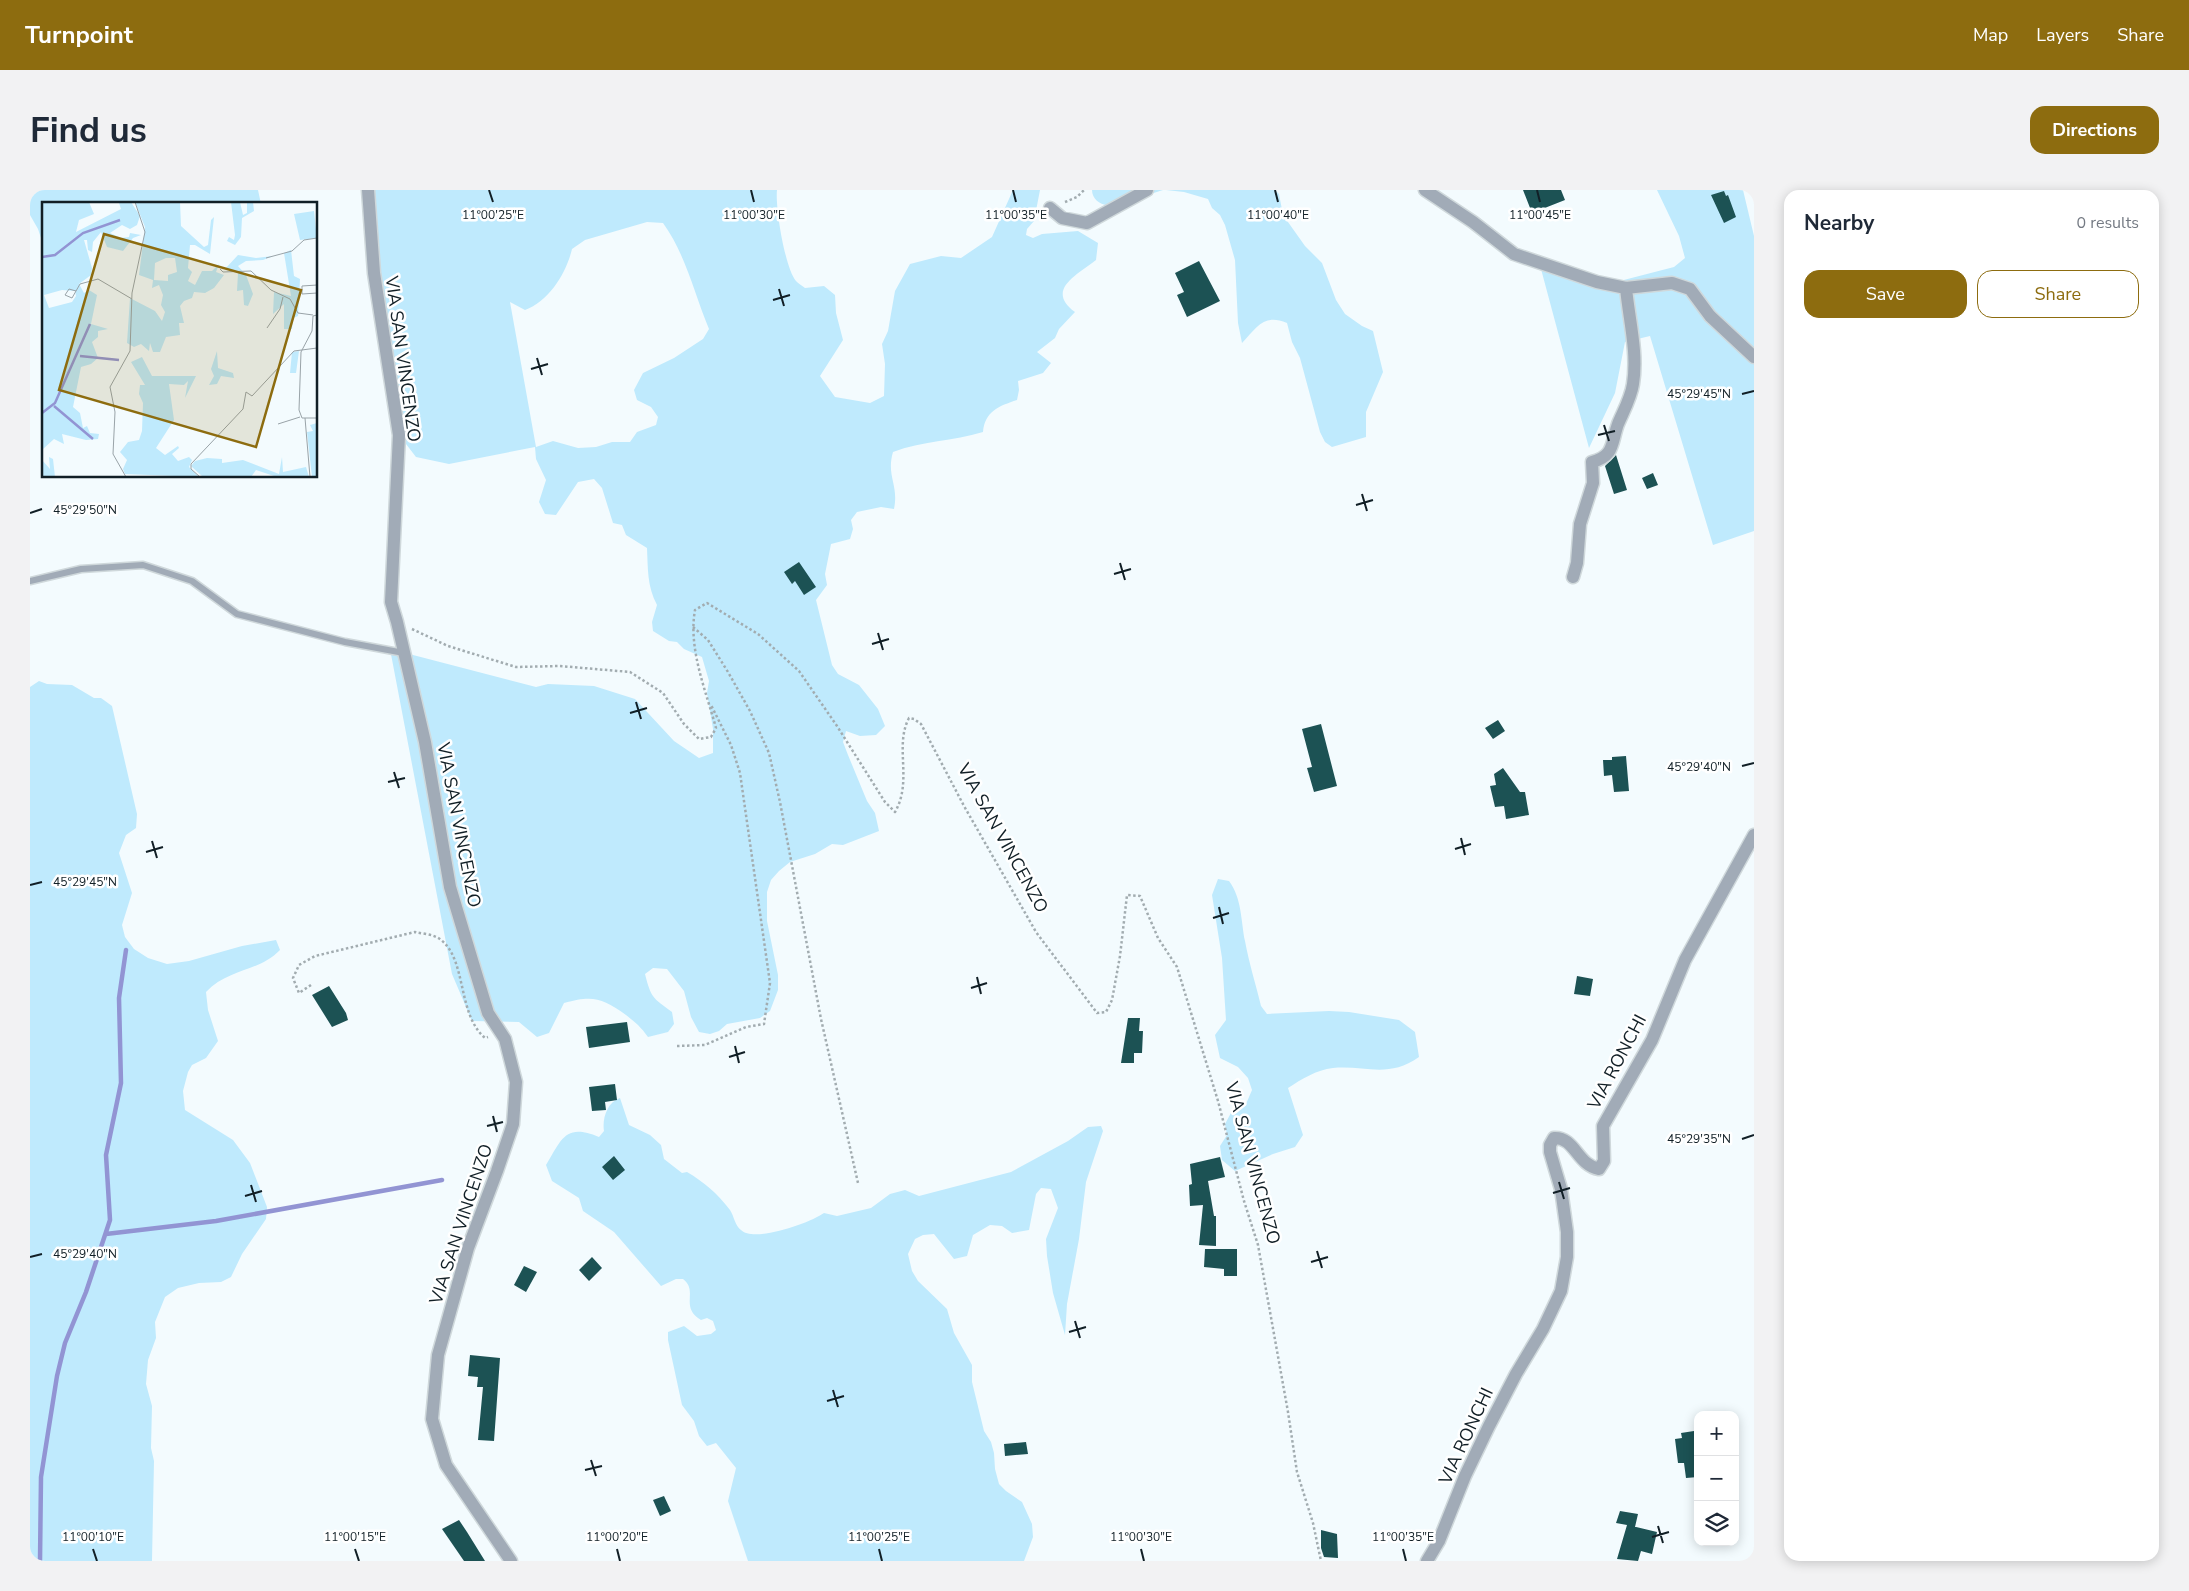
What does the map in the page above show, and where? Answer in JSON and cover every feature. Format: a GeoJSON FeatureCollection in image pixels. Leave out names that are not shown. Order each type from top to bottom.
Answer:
{"type":"FeatureCollection","features":[{"type":"Feature","properties":{"kind":"street","name":"VIA SAN VINCENZO"},"geometry":{"type":"LineString","coordinates":[[368,190],[374,273],[400,435],[391,602],[425,742],[450,887],[488,1013],[505,1039],[516,1082],[513,1124],[498,1171],[468,1248],[438,1355],[432,1419],[446,1465],[511,1561]]}},
{"type":"Feature","properties":{"kind":"street"},"geometry":{"type":"LineString","coordinates":[[1050,208],[1062,218],[1086,223],[1147,190]]}},
{"type":"Feature","properties":{"kind":"street"},"geometry":{"type":"LineString","coordinates":[[1425,190],[1473,222],[1514,254],[1597,282],[1626,288],[1672,283],[1690,289],[1710,316],[1754,357]]}},
{"type":"Feature","properties":{"kind":"street"},"geometry":{"type":"LineString","coordinates":[[1573,578],[1577,563],[1580,524],[1593,483],[1592,462],[1601,460],[1611,450],[1617,426],[1633,386],[1635,353],[1626,288]]}},
{"type":"Feature","properties":{"kind":"street","name":"VIA RONCHI"},"geometry":{"type":"LineString","coordinates":[[1427,1561],[1439,1541],[1464,1476],[1516,1374],[1543,1329],[1561,1291],[1567,1257],[1567,1232],[1561,1189],[1550,1152],[1550,1145],[1554,1138],[1562,1138],[1570,1143],[1589,1167],[1599,1169],[1604,1161],[1602,1126],[1652,1040],[1685,960],[1754,835]]}},
{"type":"Feature","properties":{"kind":"lane"},"geometry":{"type":"LineString","coordinates":[[30,581],[81,569],[143,565],[192,581],[237,614],[345,642],[404,653]]}},
{"type":"Feature","properties":{"kind":"path","name":"VIA SAN VINCENZO"},"geometry":{"type":"LineString","coordinates":[[692,626],[695,610],[707,603],[758,634],[799,670],[885,802],[895,812],[902,800],[905,724],[909,718],[921,724],[964,806],[1036,932],[1097,1013],[1106,1012],[1112,1000],[1125,927],[1127,895],[1140,896],[1158,938],[1177,967],[1218,1101],[1244,1201],[1258,1245],[1297,1472],[1313,1524],[1321,1561]]}},
{"type":"Feature","properties":{"kind":"path"},"geometry":{"type":"LineString","coordinates":[[397,622],[448,646],[516,667],[560,666],[630,672],[663,693],[684,724],[699,740],[711,738],[716,728],[696,655],[692,626]]}},
{"type":"Feature","properties":{"kind":"path"},"geometry":{"type":"LineString","coordinates":[[692,626],[708,640],[728,672],[750,711],[769,753],[821,1019],[858,1183]]}},
{"type":"Feature","properties":{"kind":"path"},"geometry":{"type":"LineString","coordinates":[[677,1046],[705,1045],[746,1026],[764,1024],[770,982],[740,773],[731,745],[708,697]]}},
{"type":"Feature","properties":{"kind":"path"},"geometry":{"type":"LineString","coordinates":[[311,985],[299,993],[293,978],[299,965],[314,956],[414,932],[430,935],[441,940],[454,958],[468,1012],[477,1031],[485,1038],[502,1034]]}},
{"type":"Feature","properties":{"kind":"shaded area"},"geometry":{"type":"Polygon","coordinates":[[[30,190],[258,190],[261,202],[42,202],[42,241],[30,215],[30,190]]]}},
{"type":"Feature","properties":{"kind":"shaded area"},"geometry":{"type":"Polygon","coordinates":[[[361,190],[777,190],[782,237],[792,274],[796,281],[805,288],[824,286],[835,295],[836,313],[843,340],[820,376],[835,397],[870,403],[884,396],[885,364],[882,344],[888,331],[895,291],[910,264],[941,256],[961,258],[992,237],[1013,190],[1040,190],[1034,221],[1027,229],[1026,235],[1033,238],[1042,234],[1078,231],[1098,243],[1096,260],[1073,277],[1063,290],[1063,297],[1075,312],[1059,329],[1055,338],[1037,352],[1051,363],[1043,373],[1018,381],[1017,400],[994,410],[984,425],[983,432],[904,448],[893,452],[891,468],[895,493],[894,509],[881,507],[857,512],[851,520],[853,529],[850,539],[831,544],[825,574],[827,585],[816,600],[832,665],[838,674],[859,685],[878,709],[885,726],[876,735],[860,736],[846,731],[843,742],[867,801],[875,813],[879,831],[843,845],[832,844],[815,854],[790,862],[771,880],[767,892],[767,921],[778,975],[778,990],[770,1011],[760,1018],[727,1024],[719,1031],[710,1034],[699,1032],[691,1017],[684,991],[667,969],[653,968],[645,974],[654,997],[672,1012],[674,1024],[668,1032],[648,1037],[635,1022],[618,1009],[603,1002],[590,999],[564,1003],[549,1033],[537,1037],[519,1022],[472,1021],[452,974],[390,649],[536,687],[548,684],[594,686],[635,699],[674,741],[699,758],[713,753],[713,729],[707,693],[709,681],[702,657],[684,649],[677,642],[669,641],[653,631],[652,622],[657,605],[650,584],[647,548],[626,535],[622,525],[613,523],[602,488],[594,479],[578,482],[556,515],[545,514],[539,502],[546,480],[536,459],[535,447],[449,464],[416,457],[406,444],[406,435],[380,336],[361,190]],[[647,222],[585,240],[572,249],[561,277],[542,300],[525,310],[510,302],[536,447],[553,441],[578,448],[596,447],[612,442],[630,442],[637,432],[656,425],[658,417],[651,407],[637,400],[634,390],[643,373],[674,358],[703,339],[709,329],[684,261],[663,223],[647,222]]]}},
{"type":"Feature","properties":{"kind":"shaded area"},"geometry":{"type":"Polygon","coordinates":[[[1092,190],[1163,190],[1127,202],[1108,205],[1102,204],[1097,200],[1093,196],[1092,190]]]}},
{"type":"Feature","properties":{"kind":"shaded area"},"geometry":{"type":"Polygon","coordinates":[[[1166,190],[1275,190],[1279,194],[1283,215],[1305,246],[1322,263],[1336,300],[1345,314],[1373,331],[1383,372],[1366,412],[1366,437],[1332,447],[1325,442],[1320,432],[1300,358],[1292,342],[1287,323],[1272,320],[1262,323],[1242,343],[1238,323],[1235,260],[1225,225],[1220,215],[1212,208],[1208,199],[1184,192],[1166,190]]]}},
{"type":"Feature","properties":{"kind":"shaded area"},"geometry":{"type":"Polygon","coordinates":[[[1657,190],[1743,190],[1754,236],[1754,531],[1713,545],[1650,336],[1625,342],[1615,393],[1589,448],[1541,269],[1616,282],[1674,267],[1685,258],[1679,236],[1657,190]]]}},
{"type":"Feature","properties":{"kind":"shaded area"},"geometry":{"type":"Polygon","coordinates":[[[39,681],[47,684],[72,685],[94,698],[101,698],[112,706],[137,814],[136,828],[126,835],[119,853],[132,893],[122,925],[125,937],[134,949],[148,958],[167,964],[189,961],[242,946],[276,940],[280,950],[272,957],[253,967],[224,978],[206,992],[208,1010],[218,1041],[206,1058],[192,1065],[183,1091],[185,1110],[233,1140],[250,1163],[267,1207],[266,1219],[242,1254],[231,1277],[221,1282],[199,1283],[178,1288],[165,1297],[155,1322],[156,1338],[148,1360],[146,1384],[152,1406],[151,1448],[154,1461],[152,1561],[30,1561],[30,687],[39,681]]]}},
{"type":"Feature","properties":{"kind":"shaded area"},"geometry":{"type":"Polygon","coordinates":[[[1218,879],[1229,881],[1236,895],[1261,1006],[1267,1014],[1329,1011],[1349,1012],[1399,1020],[1415,1032],[1419,1057],[1397,1068],[1376,1070],[1333,1068],[1315,1073],[1299,1081],[1288,1088],[1303,1135],[1295,1147],[1273,1154],[1235,1171],[1222,1160],[1220,1146],[1227,1135],[1225,1124],[1232,1111],[1246,1104],[1252,1090],[1248,1078],[1238,1067],[1220,1058],[1215,1035],[1226,1020],[1222,958],[1212,895],[1218,879]]]}},
{"type":"Feature","properties":{"kind":"shaded area"},"geometry":{"type":"Polygon","coordinates":[[[620,1098],[629,1125],[650,1135],[661,1145],[664,1159],[682,1173],[687,1172],[705,1184],[716,1194],[730,1210],[737,1226],[741,1230],[757,1234],[795,1226],[824,1213],[837,1216],[871,1208],[890,1194],[905,1190],[919,1196],[1011,1172],[1068,1141],[1088,1127],[1101,1126],[1103,1131],[1086,1182],[1079,1239],[1067,1304],[1065,1335],[1053,1293],[1047,1256],[1046,1239],[1058,1208],[1051,1189],[1041,1188],[1036,1194],[1029,1230],[1012,1233],[1002,1226],[990,1225],[973,1235],[967,1256],[954,1259],[934,1234],[923,1235],[915,1239],[908,1254],[912,1271],[918,1281],[947,1309],[954,1333],[972,1365],[972,1382],[984,1431],[991,1442],[994,1453],[995,1469],[999,1484],[1022,1502],[1032,1524],[1033,1537],[1024,1561],[748,1561],[728,1501],[736,1468],[716,1443],[707,1446],[699,1436],[694,1421],[682,1405],[668,1340],[668,1332],[684,1326],[697,1336],[711,1334],[716,1330],[713,1321],[707,1318],[701,1320],[691,1310],[689,1289],[683,1279],[676,1279],[661,1286],[614,1232],[583,1211],[579,1198],[552,1181],[546,1165],[566,1136],[579,1132],[599,1137],[604,1131],[606,1112],[615,1100],[620,1098]]]}},
{"type":"Feature","properties":{"kind":"building"},"geometry":{"type":"Polygon","coordinates":[[[1523,190],[1561,190],[1565,200],[1532,213],[1523,190]]]}},
{"type":"Feature","properties":{"kind":"building"},"geometry":{"type":"Polygon","coordinates":[[[1724,191],[1726,196],[1728,195],[1736,217],[1724,223],[1711,195],[1724,191]]]}},
{"type":"Feature","properties":{"kind":"building"},"geometry":{"type":"Polygon","coordinates":[[[1199,261],[1220,301],[1187,317],[1177,295],[1184,292],[1175,273],[1199,261]]]}},
{"type":"Feature","properties":{"kind":"building"},"geometry":{"type":"Polygon","coordinates":[[[1616,455],[1627,490],[1614,494],[1605,466],[1616,455]]]}},
{"type":"Feature","properties":{"kind":"building"},"geometry":{"type":"Polygon","coordinates":[[[1653,473],[1658,485],[1647,489],[1642,478],[1653,473]]]}},
{"type":"Feature","properties":{"kind":"building"},"geometry":{"type":"Polygon","coordinates":[[[799,562],[816,587],[804,595],[795,581],[792,584],[784,572],[799,562]]]}},
{"type":"Feature","properties":{"kind":"building"},"geometry":{"type":"Polygon","coordinates":[[[1498,720],[1505,731],[1493,739],[1485,728],[1498,720]]]}},
{"type":"Feature","properties":{"kind":"building"},"geometry":{"type":"Polygon","coordinates":[[[1321,724],[1337,786],[1314,792],[1307,768],[1312,767],[1302,729],[1321,724]]]}},
{"type":"Feature","properties":{"kind":"building"},"geometry":{"type":"Polygon","coordinates":[[[1626,756],[1629,791],[1614,792],[1612,775],[1604,776],[1603,760],[1612,760],[1612,757],[1626,756]]]}},
{"type":"Feature","properties":{"kind":"building"},"geometry":{"type":"Polygon","coordinates":[[[1503,768],[1520,792],[1525,792],[1529,815],[1506,819],[1504,806],[1495,807],[1490,786],[1496,785],[1494,774],[1503,768]]]}},
{"type":"Feature","properties":{"kind":"building"},"geometry":{"type":"Polygon","coordinates":[[[1577,976],[1593,979],[1590,996],[1574,994],[1577,976]]]}},
{"type":"Feature","properties":{"kind":"building"},"geometry":{"type":"Polygon","coordinates":[[[329,986],[346,1013],[348,1020],[332,1027],[312,995],[329,986]]]}},
{"type":"Feature","properties":{"kind":"building"},"geometry":{"type":"Polygon","coordinates":[[[1128,1018],[1140,1018],[1139,1031],[1143,1031],[1142,1053],[1134,1053],[1134,1063],[1121,1063],[1128,1018]]]}},
{"type":"Feature","properties":{"kind":"building"},"geometry":{"type":"Polygon","coordinates":[[[627,1022],[630,1042],[589,1048],[586,1027],[627,1022]]]}},
{"type":"Feature","properties":{"kind":"building"},"geometry":{"type":"Polygon","coordinates":[[[615,1084],[617,1100],[605,1102],[606,1110],[592,1111],[589,1087],[615,1084]]]}},
{"type":"Feature","properties":{"kind":"building"},"geometry":{"type":"Polygon","coordinates":[[[614,1156],[625,1170],[613,1180],[602,1167],[614,1156]]]}},
{"type":"Feature","properties":{"kind":"building"},"geometry":{"type":"Polygon","coordinates":[[[1220,1157],[1225,1177],[1208,1181],[1214,1216],[1216,1216],[1216,1246],[1199,1245],[1203,1205],[1190,1206],[1189,1185],[1192,1184],[1190,1164],[1220,1157]]]}},
{"type":"Feature","properties":{"kind":"building"},"geometry":{"type":"Polygon","coordinates":[[[1205,1249],[1237,1249],[1237,1276],[1224,1276],[1224,1269],[1204,1267],[1205,1249]]]}},
{"type":"Feature","properties":{"kind":"building"},"geometry":{"type":"Polygon","coordinates":[[[592,1257],[602,1268],[589,1281],[579,1270],[592,1257]]]}},
{"type":"Feature","properties":{"kind":"building"},"geometry":{"type":"Polygon","coordinates":[[[524,1266],[537,1272],[526,1292],[514,1285],[524,1266]]]}},
{"type":"Feature","properties":{"kind":"building"},"geometry":{"type":"Polygon","coordinates":[[[470,1355],[500,1358],[494,1441],[478,1440],[483,1387],[477,1387],[478,1377],[468,1376],[470,1355]]]}},
{"type":"Feature","properties":{"kind":"building"},"geometry":{"type":"Polygon","coordinates":[[[1694,1431],[1694,1477],[1686,1478],[1684,1463],[1678,1463],[1675,1439],[1682,1438],[1681,1433],[1694,1431]]]}},
{"type":"Feature","properties":{"kind":"building"},"geometry":{"type":"Polygon","coordinates":[[[1026,1442],[1028,1454],[1005,1456],[1004,1444],[1026,1442]]]}},
{"type":"Feature","properties":{"kind":"building"},"geometry":{"type":"Polygon","coordinates":[[[664,1496],[671,1511],[660,1516],[653,1500],[664,1496]]]}},
{"type":"Feature","properties":{"kind":"building"},"geometry":{"type":"Polygon","coordinates":[[[1620,1511],[1638,1514],[1635,1527],[1657,1532],[1652,1554],[1641,1551],[1638,1561],[1617,1559],[1627,1525],[1616,1523],[1620,1511]]]}},
{"type":"Feature","properties":{"kind":"building"},"geometry":{"type":"Polygon","coordinates":[[[459,1520],[485,1561],[464,1561],[442,1529],[459,1520]]]}},
{"type":"Feature","properties":{"kind":"building"},"geometry":{"type":"Polygon","coordinates":[[[1321,1530],[1337,1534],[1338,1558],[1324,1557],[1321,1548],[1321,1530]]]}},
{"type":"Feature","properties":{"kind":"waterway"},"geometry":{"type":"LineString","coordinates":[[40,1561],[41,1477],[57,1376],[65,1343],[86,1292],[110,1220],[106,1155],[121,1083],[119,998],[126,950]]}},
{"type":"Feature","properties":{"kind":"waterway"},"geometry":{"type":"LineString","coordinates":[[106,1234],[216,1221],[442,1180]]}}]}
